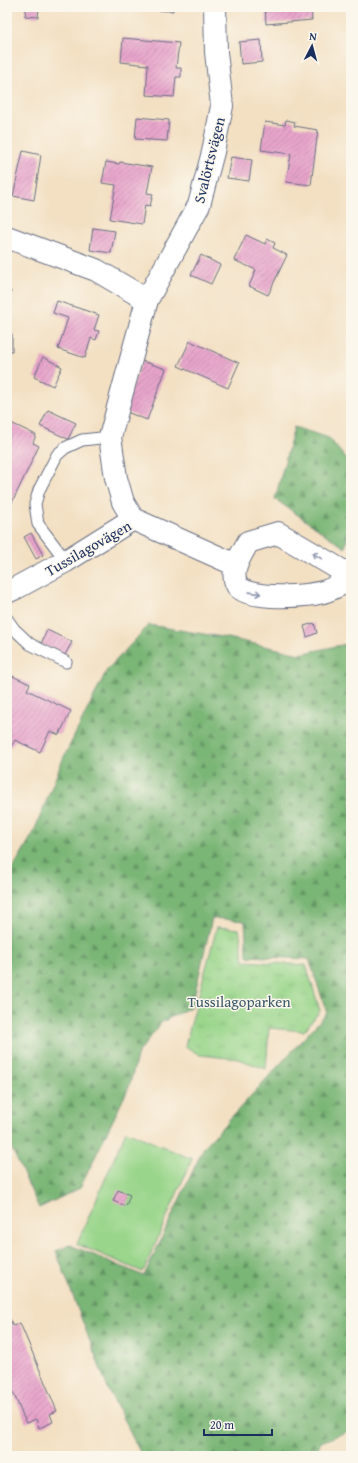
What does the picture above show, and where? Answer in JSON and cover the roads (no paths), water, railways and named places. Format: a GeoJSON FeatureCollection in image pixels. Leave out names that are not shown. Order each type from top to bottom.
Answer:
{"type":"FeatureCollection","features":[{"type":"Feature","properties":{"kind":"street","name":"Svalörtsvägen"},"geometry":{"type":"LineString","coordinates":[[133,519],[121,496],[116,478],[110,437],[147,300],[199,205],[213,152],[222,106],[216,52],[215,7]]}},
{"type":"Feature","properties":{"kind":"street"},"geometry":{"type":"LineString","coordinates":[[7,237],[96,270],[147,300]]}},
{"type":"Feature","properties":{"kind":"street","name":"Tussilagovägen"},"geometry":{"type":"LineString","coordinates":[[7,592],[66,561],[133,519],[236,565]]}},
{"type":"Feature","properties":{"kind":"street"},"geometry":{"type":"LineString","coordinates":[[278,533],[351,577],[326,592],[281,597],[244,592],[237,585],[235,577],[236,565],[248,542],[278,533]]}},
{"type":"Feature","properties":{"kind":"lane"},"geometry":{"type":"LineString","coordinates":[[66,561],[38,524],[35,504],[39,490],[57,455],[65,448],[82,440],[110,437]]}},
{"type":"Feature","properties":{"kind":"lane"},"geometry":{"type":"LineString","coordinates":[[7,619],[14,629],[30,644],[66,662]]}},
{"type":"Feature","properties":{"kind":"park label","name":"Tussilagoparken"},"geometry":{"type":"Point","coordinates":[239,1001]}}]}
